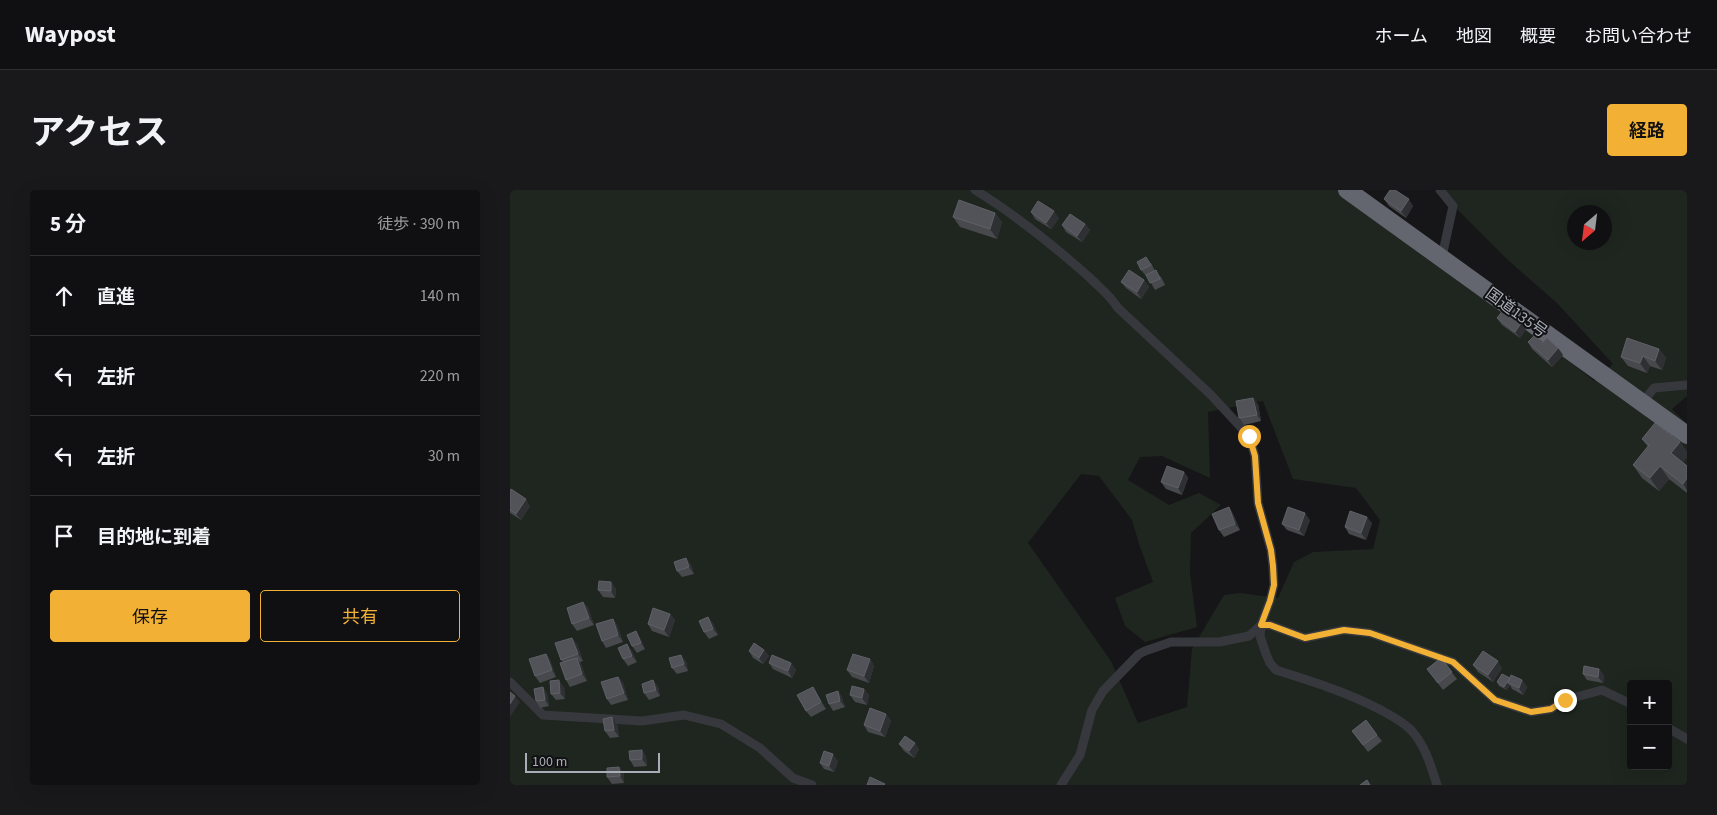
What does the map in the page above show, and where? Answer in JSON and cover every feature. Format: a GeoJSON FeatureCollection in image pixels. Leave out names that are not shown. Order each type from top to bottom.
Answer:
{"type":"FeatureCollection","features":[{"type":"Feature","properties":{"kind":"highway","name":"国道135号"},"geometry":{"type":"LineString","coordinates":[[1347,190],[1687,435]]}},
{"type":"Feature","properties":{"kind":"street"},"geometry":{"type":"LineString","coordinates":[[975,190],[998,204],[1050,243],[1107,293],[1118,308],[1211,395],[1249,436],[1255,456],[1258,503],[1271,550],[1273,566],[1274,585],[1261,625],[1260,636],[1270,663],[1276,670],[1330,687],[1359,699],[1396,719],[1410,730],[1419,741],[1428,756],[1437,785]]}},
{"type":"Feature","properties":{"kind":"street"},"geometry":{"type":"LineString","coordinates":[[1440,190],[1453,206],[1442,257]]}},
{"type":"Feature","properties":{"kind":"street"},"geometry":{"type":"LineString","coordinates":[[1642,403],[1654,388],[1687,385]]}},
{"type":"Feature","properties":{"kind":"street"},"geometry":{"type":"LineString","coordinates":[[1061,785],[1080,755],[1092,710],[1104,691],[1139,654],[1145,650],[1171,642],[1220,642],[1249,636],[1261,625],[1270,625],[1305,638],[1344,630],[1370,633],[1453,662],[1495,700],[1531,712],[1551,709],[1565,700],[1602,690],[1627,702]]}},
{"type":"Feature","properties":{"kind":"street"},"geometry":{"type":"LineString","coordinates":[[510,682],[543,715],[642,722],[684,715],[721,724],[760,748],[793,778],[812,785]]}},
{"type":"Feature","properties":{"kind":"street"},"geometry":{"type":"LineString","coordinates":[[1672,730],[1687,739]]}},
{"type":"Feature","properties":{"kind":"shaded area"},"geometry":{"type":"Polygon","coordinates":[[[510,190],[1360,190],[1594,381],[1613,364],[1557,303],[1509,261],[1438,190],[1687,190],[1687,396],[1672,409],[1687,424],[1687,785],[510,785],[510,190]],[[1263,401],[1208,412],[1210,478],[1162,456],[1140,457],[1128,480],[1169,505],[1199,493],[1221,505],[1191,533],[1190,573],[1197,627],[1145,642],[1125,626],[1115,598],[1153,582],[1132,520],[1099,476],[1081,474],[1028,543],[1111,661],[1138,723],[1187,707],[1192,649],[1224,595],[1240,593],[1278,598],[1294,562],[1313,552],[1373,549],[1380,520],[1356,488],[1293,479],[1263,401]]]}},
{"type":"Feature","properties":{"kind":"building"},"geometry":{"type":"Polygon","coordinates":[[[1390,190],[1395,190],[1409,199],[1401,211],[1384,199],[1390,190]]]}},
{"type":"Feature","properties":{"kind":"building"},"geometry":{"type":"Polygon","coordinates":[[[959,200],[995,213],[990,229],[953,217],[959,200]]]}},
{"type":"Feature","properties":{"kind":"building"},"geometry":{"type":"Polygon","coordinates":[[[1038,201],[1054,211],[1046,223],[1031,212],[1038,201]]]}},
{"type":"Feature","properties":{"kind":"building"},"geometry":{"type":"Polygon","coordinates":[[[1070,214],[1085,224],[1077,236],[1062,225],[1070,214]]]}},
{"type":"Feature","properties":{"kind":"building"},"geometry":{"type":"Polygon","coordinates":[[[1146,257],[1151,265],[1141,270],[1137,262],[1146,257]]]}},
{"type":"Feature","properties":{"kind":"building"},"geometry":{"type":"Polygon","coordinates":[[[1129,270],[1144,280],[1137,292],[1121,282],[1129,270]]]}},
{"type":"Feature","properties":{"kind":"building"},"geometry":{"type":"Polygon","coordinates":[[[1156,270],[1160,279],[1150,283],[1146,275],[1156,270]]]}},
{"type":"Feature","properties":{"kind":"building"},"geometry":{"type":"Polygon","coordinates":[[[1504,309],[1522,322],[1515,332],[1497,318],[1504,309]]]}},
{"type":"Feature","properties":{"kind":"building"},"geometry":{"type":"Polygon","coordinates":[[[1534,336],[1542,343],[1547,338],[1558,348],[1548,360],[1528,342],[1534,336]]]}},
{"type":"Feature","properties":{"kind":"building"},"geometry":{"type":"Polygon","coordinates":[[[1627,338],[1659,349],[1655,361],[1643,356],[1640,363],[1621,357],[1627,338]]]}},
{"type":"Feature","properties":{"kind":"building"},"geometry":{"type":"Polygon","coordinates":[[[1253,398],[1257,415],[1239,418],[1236,401],[1253,398]]]}},
{"type":"Feature","properties":{"kind":"building"},"geometry":{"type":"Polygon","coordinates":[[[1655,423],[1680,442],[1671,453],[1687,466],[1687,478],[1683,484],[1660,466],[1650,478],[1633,465],[1649,445],[1642,439],[1655,423]]]}},
{"type":"Feature","properties":{"kind":"building"},"geometry":{"type":"Polygon","coordinates":[[[1167,466],[1184,472],[1178,488],[1161,482],[1167,466]]]}},
{"type":"Feature","properties":{"kind":"building"},"geometry":{"type":"Polygon","coordinates":[[[511,489],[526,499],[516,514],[510,510],[511,489]]]}},
{"type":"Feature","properties":{"kind":"building"},"geometry":{"type":"Polygon","coordinates":[[[1229,507],[1235,524],[1219,530],[1212,514],[1229,507]]]}},
{"type":"Feature","properties":{"kind":"building"},"geometry":{"type":"Polygon","coordinates":[[[1288,507],[1305,513],[1299,530],[1282,524],[1288,507]]]}},
{"type":"Feature","properties":{"kind":"building"},"geometry":{"type":"Polygon","coordinates":[[[1350,511],[1367,517],[1361,533],[1345,527],[1350,511]]]}},
{"type":"Feature","properties":{"kind":"building"},"geometry":{"type":"Polygon","coordinates":[[[686,558],[689,567],[677,571],[674,562],[686,558]]]}},
{"type":"Feature","properties":{"kind":"building"},"geometry":{"type":"Polygon","coordinates":[[[599,581],[611,582],[611,591],[598,590],[599,581]]]}},
{"type":"Feature","properties":{"kind":"building"},"geometry":{"type":"Polygon","coordinates":[[[583,602],[589,618],[572,624],[567,608],[583,602]]]}},
{"type":"Feature","properties":{"kind":"building"},"geometry":{"type":"Polygon","coordinates":[[[653,608],[670,614],[664,630],[648,624],[653,608]]]}},
{"type":"Feature","properties":{"kind":"building"},"geometry":{"type":"Polygon","coordinates":[[[708,617],[713,629],[704,632],[699,621],[708,617]]]}},
{"type":"Feature","properties":{"kind":"building"},"geometry":{"type":"Polygon","coordinates":[[[613,619],[618,635],[602,641],[596,624],[613,619]]]}},
{"type":"Feature","properties":{"kind":"building"},"geometry":{"type":"Polygon","coordinates":[[[636,631],[641,643],[632,646],[627,635],[636,631]]]}},
{"type":"Feature","properties":{"kind":"building"},"geometry":{"type":"Polygon","coordinates":[[[572,638],[578,654],[561,660],[555,643],[572,638]]]}},
{"type":"Feature","properties":{"kind":"building"},"geometry":{"type":"Polygon","coordinates":[[[754,643],[764,650],[759,658],[749,651],[754,643]]]}},
{"type":"Feature","properties":{"kind":"building"},"geometry":{"type":"Polygon","coordinates":[[[627,644],[632,656],[623,659],[618,648],[627,644]]]}},
{"type":"Feature","properties":{"kind":"building"},"geometry":{"type":"Polygon","coordinates":[[[1483,651],[1498,661],[1488,675],[1473,665],[1483,651]]]}},
{"type":"Feature","properties":{"kind":"building"},"geometry":{"type":"Polygon","coordinates":[[[546,654],[552,670],[535,676],[529,659],[546,654]]]}},
{"type":"Feature","properties":{"kind":"building"},"geometry":{"type":"Polygon","coordinates":[[[853,654],[870,659],[864,676],[847,670],[853,654]]]}},
{"type":"Feature","properties":{"kind":"building"},"geometry":{"type":"Polygon","coordinates":[[[681,655],[684,664],[672,668],[669,658],[681,655]]]}},
{"type":"Feature","properties":{"kind":"building"},"geometry":{"type":"Polygon","coordinates":[[[772,655],[791,663],[788,671],[769,663],[772,655]]]}},
{"type":"Feature","properties":{"kind":"building"},"geometry":{"type":"Polygon","coordinates":[[[577,658],[582,674],[566,680],[560,663],[577,658]]]}},
{"type":"Feature","properties":{"kind":"building"},"geometry":{"type":"Polygon","coordinates":[[[1441,658],[1452,672],[1438,683],[1427,669],[1441,658]]]}},
{"type":"Feature","properties":{"kind":"building"},"geometry":{"type":"Polygon","coordinates":[[[1584,666],[1599,669],[1598,677],[1583,674],[1584,666]]]}},
{"type":"Feature","properties":{"kind":"building"},"geometry":{"type":"Polygon","coordinates":[[[1502,674],[1510,678],[1504,687],[1497,682],[1502,674]]]}},
{"type":"Feature","properties":{"kind":"building"},"geometry":{"type":"Polygon","coordinates":[[[1511,675],[1522,680],[1519,688],[1508,683],[1511,675]]]}},
{"type":"Feature","properties":{"kind":"building"},"geometry":{"type":"Polygon","coordinates":[[[618,677],[624,693],[607,699],[601,682],[618,677]]]}},
{"type":"Feature","properties":{"kind":"building"},"geometry":{"type":"Polygon","coordinates":[[[559,680],[560,693],[551,694],[550,681],[559,680]]]}},
{"type":"Feature","properties":{"kind":"building"},"geometry":{"type":"Polygon","coordinates":[[[653,680],[656,690],[644,693],[642,684],[653,680]]]}},
{"type":"Feature","properties":{"kind":"building"},"geometry":{"type":"Polygon","coordinates":[[[852,686],[864,689],[862,698],[850,695],[852,686]]]}},
{"type":"Feature","properties":{"kind":"building"},"geometry":{"type":"Polygon","coordinates":[[[543,687],[545,700],[536,701],[534,689],[543,687]]]}},
{"type":"Feature","properties":{"kind":"building"},"geometry":{"type":"Polygon","coordinates":[[[813,687],[821,702],[806,711],[797,695],[813,687]]]}},
{"type":"Feature","properties":{"kind":"building"},"geometry":{"type":"Polygon","coordinates":[[[838,691],[840,701],[829,704],[826,695],[838,691]]]}},
{"type":"Feature","properties":{"kind":"building"},"geometry":{"type":"Polygon","coordinates":[[[510,692],[515,696],[510,704],[510,692]]]}},
{"type":"Feature","properties":{"kind":"building"},"geometry":{"type":"Polygon","coordinates":[[[870,708],[886,714],[880,731],[864,725],[870,708]]]}},
{"type":"Feature","properties":{"kind":"building"},"geometry":{"type":"Polygon","coordinates":[[[612,717],[614,730],[605,731],[603,719],[612,717]]]}},
{"type":"Feature","properties":{"kind":"building"},"geometry":{"type":"Polygon","coordinates":[[[1366,720],[1377,735],[1363,745],[1352,731],[1366,720]]]}},
{"type":"Feature","properties":{"kind":"building"},"geometry":{"type":"Polygon","coordinates":[[[905,736],[915,743],[909,751],[899,744],[905,736]]]}},
{"type":"Feature","properties":{"kind":"building"},"geometry":{"type":"Polygon","coordinates":[[[642,750],[642,759],[630,760],[629,751],[642,750]]]}},
{"type":"Feature","properties":{"kind":"building"},"geometry":{"type":"Polygon","coordinates":[[[824,751],[833,754],[829,766],[820,763],[824,751]]]}},
{"type":"Feature","properties":{"kind":"building"},"geometry":{"type":"Polygon","coordinates":[[[619,767],[620,776],[607,777],[607,768],[619,767]]]}},
{"type":"Feature","properties":{"kind":"building"},"geometry":{"type":"Polygon","coordinates":[[[870,777],[885,784],[867,785],[870,777]]]}},
{"type":"Feature","properties":{"kind":"building"},"geometry":{"type":"Polygon","coordinates":[[[1367,780],[1370,785],[1360,785],[1367,780]]]}},
{"type":"Feature","properties":{"kind":"route"},"geometry":{"type":"LineString","coordinates":[[1249,436],[1255,456],[1258,503],[1271,550],[1273,566],[1274,585],[1261,625],[1270,625],[1305,638],[1344,630],[1370,633],[1400,642],[1427,654],[1453,662],[1495,700],[1531,712],[1551,709],[1565,700]]}}]}
